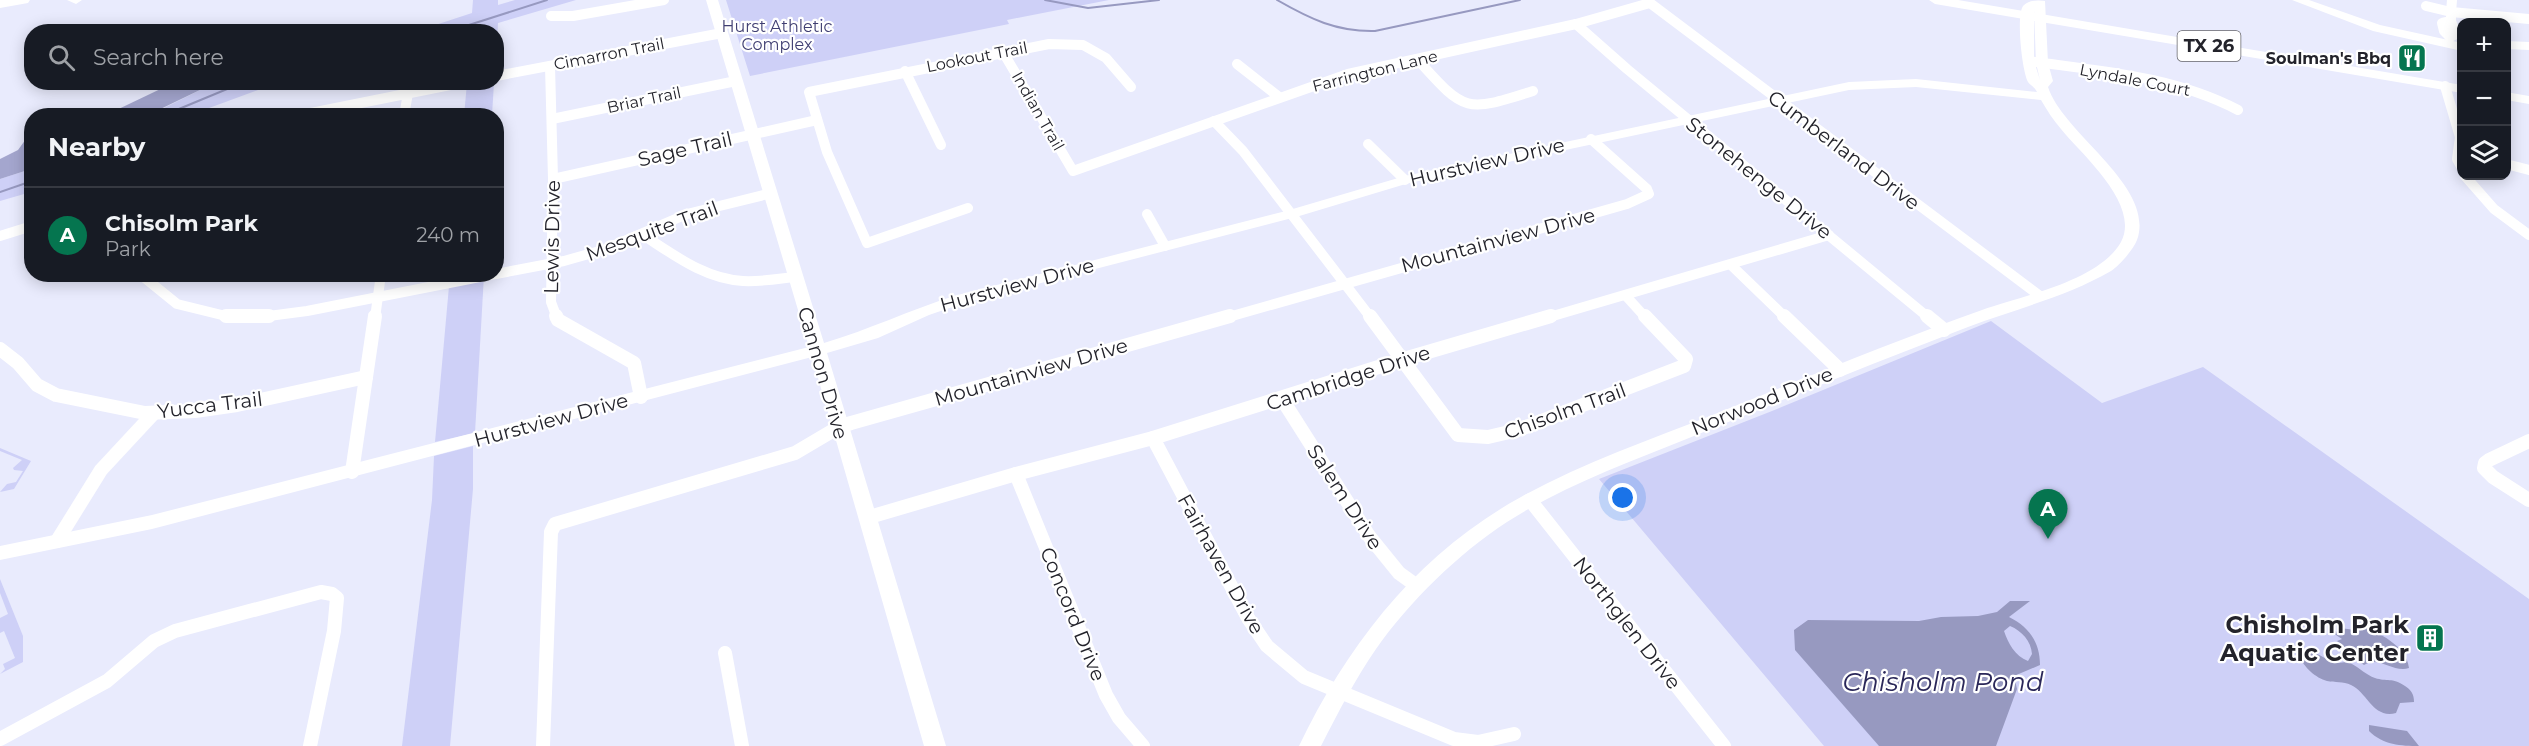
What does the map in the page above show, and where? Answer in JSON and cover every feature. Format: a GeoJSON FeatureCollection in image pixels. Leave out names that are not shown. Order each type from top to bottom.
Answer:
{"type":"FeatureCollection","features":[{"type":"Feature","properties":{"kind":"main road"},"geometry":{"type":"LineString","coordinates":[[0,4],[24,0]]}},
{"type":"Feature","properties":{"kind":"main road","name":"TX 26"},"geometry":{"type":"LineString","coordinates":[[1935,0],[2457,88]]}},
{"type":"Feature","properties":{"kind":"main road"},"geometry":{"type":"LineString","coordinates":[[2511,97],[2529,100]]}},
{"type":"Feature","properties":{"kind":"street"},"geometry":{"type":"LineString","coordinates":[[551,16],[573,16],[664,0]]}},
{"type":"Feature","properties":{"kind":"street","name":"Cannon Drive"},"geometry":{"type":"LineString","coordinates":[[711,0],[772,193],[794,277],[818,350],[839,428],[935,746]]}},
{"type":"Feature","properties":{"kind":"street"},"geometry":{"type":"LineString","coordinates":[[2298,0],[2377,28],[2457,42]]}},
{"type":"Feature","properties":{"kind":"street"},"geometry":{"type":"LineString","coordinates":[[2316,0],[2457,42]]}},
{"type":"Feature","properties":{"kind":"street"},"geometry":{"type":"LineString","coordinates":[[2452,0],[2451,17],[2457,42]]}},
{"type":"Feature","properties":{"kind":"street"},"geometry":{"type":"LineString","coordinates":[[2039,1],[2032,16],[2047,81],[2044,92]]}},
{"type":"Feature","properties":{"kind":"street","name":"Farrington Lane"},"geometry":{"type":"LineString","coordinates":[[1073,171],[1348,74],[1576,24],[1650,3]]}},
{"type":"Feature","properties":{"kind":"street","name":"Cumberland Drive"},"geometry":{"type":"LineString","coordinates":[[1650,3],[2040,296]]}},
{"type":"Feature","properties":{"kind":"street"},"geometry":{"type":"LineString","coordinates":[[2426,6],[2451,17],[2529,19]]}},
{"type":"Feature","properties":{"kind":"street","name":"Norwood Drive"},"geometry":{"type":"LineString","coordinates":[[1310,746],[1339,691],[1368,644],[1417,586],[1468,540],[1530,500],[1594,470],[1840,370],[2082,280],[2109,266],[2129,241],[2132,224],[2125,200],[2106,168],[2079,143],[2034,81],[2028,61],[2032,16]]}},
{"type":"Feature","properties":{"kind":"street","name":"Stonehenge Drive"},"geometry":{"type":"LineString","coordinates":[[1576,24],[1687,119],[1944,330]]}},
{"type":"Feature","properties":{"kind":"street","name":"Cimarron Trail"},"geometry":{"type":"LineString","coordinates":[[504,75],[722,33]]}},
{"type":"Feature","properties":{"kind":"street","name":"Lookout Trail"},"geometry":{"type":"LineString","coordinates":[[817,120],[809,92],[1049,44],[1083,45],[1106,58],[1131,87]]}},
{"type":"Feature","properties":{"kind":"street"},"geometry":{"type":"LineString","coordinates":[[2511,45],[2529,46]]}},
{"type":"Feature","properties":{"kind":"street","name":"Indian Trail"},"geometry":{"type":"LineString","coordinates":[[1003,52],[1073,171]]}},
{"type":"Feature","properties":{"kind":"street"},"geometry":{"type":"LineString","coordinates":[[2511,53],[2529,54]]}},
{"type":"Feature","properties":{"kind":"street"},"geometry":{"type":"LineString","coordinates":[[1417,59],[1452,95],[1468,105],[1497,101],[1533,91]]}},
{"type":"Feature","properties":{"kind":"street","name":"Lyndale Court"},"geometry":{"type":"LineString","coordinates":[[2028,61],[2182,87],[2220,99],[2238,110]]}},
{"type":"Feature","properties":{"kind":"street"},"geometry":{"type":"LineString","coordinates":[[1238,64],[1279,98]]}},
{"type":"Feature","properties":{"kind":"street","name":"Lewis Drive"},"geometry":{"type":"LineString","coordinates":[[550,66],[553,179],[551,302],[558,320],[634,363],[641,397]]}},
{"type":"Feature","properties":{"kind":"street"},"geometry":{"type":"LineString","coordinates":[[905,71],[941,145]]}},
{"type":"Feature","properties":{"kind":"street","name":"Briar Trail"},"geometry":{"type":"LineString","coordinates":[[552,119],[736,81]]}},
{"type":"Feature","properties":{"kind":"street","name":"Hurstview Drive"},"geometry":{"type":"LineString","coordinates":[[0,553],[152,522],[641,397],[872,334],[923,311],[959,299],[1291,214],[1405,180],[1777,100],[1849,87],[1902,82],[2044,92]]}},
{"type":"Feature","properties":{"kind":"street"},"geometry":{"type":"LineString","coordinates":[[2445,86],[2457,127]]}},
{"type":"Feature","properties":{"kind":"street"},"geometry":{"type":"LineString","coordinates":[[335,108],[424,90]]}},
{"type":"Feature","properties":{"kind":"street"},"geometry":{"type":"LineString","coordinates":[[405,108],[408,93]]}},
{"type":"Feature","properties":{"kind":"street"},"geometry":{"type":"LineString","coordinates":[[817,120],[827,152],[867,243],[968,208]]}},
{"type":"Feature","properties":{"kind":"street","name":"Sage Trail"},"geometry":{"type":"LineString","coordinates":[[553,179],[817,120]]}},
{"type":"Feature","properties":{"kind":"street","name":"Chisolm Trail"},"geometry":{"type":"LineString","coordinates":[[1214,121],[1243,152],[1345,283],[1404,359],[1458,435],[1476,439],[1502,435],[1684,366],[1686,359],[1626,296]]}},
{"type":"Feature","properties":{"kind":"street","name":"Mountainview Drive"},"geometry":{"type":"LineString","coordinates":[[543,746],[550,532],[555,524],[795,453],[839,428],[1627,204],[1649,194],[1647,189],[1591,139]]}},
{"type":"Feature","properties":{"kind":"street"},"geometry":{"type":"LineString","coordinates":[[1368,144],[1405,180]]}},
{"type":"Feature","properties":{"kind":"street"},"geometry":{"type":"LineString","coordinates":[[2511,165],[2529,170]]}},
{"type":"Feature","properties":{"kind":"street"},"geometry":{"type":"LineString","coordinates":[[2468,180],[2492,209],[2510,224],[2529,235]]}},
{"type":"Feature","properties":{"kind":"street","name":"Mesquite Trail"},"geometry":{"type":"LineString","coordinates":[[504,273],[551,264],[603,250],[694,212],[772,193]]}},
{"type":"Feature","properties":{"kind":"street"},"geometry":{"type":"LineString","coordinates":[[1147,214],[1165,246]]}},
{"type":"Feature","properties":{"kind":"street"},"geometry":{"type":"LineString","coordinates":[[0,236],[24,228]]}},
{"type":"Feature","properties":{"kind":"street"},"geometry":{"type":"LineString","coordinates":[[643,235],[693,266],[721,278],[752,281],[794,277]]}},
{"type":"Feature","properties":{"kind":"street","name":"Cambridge Drive"},"geometry":{"type":"LineString","coordinates":[[866,518],[1016,474],[1153,438],[1404,359],[1626,296],[1828,235]]}},
{"type":"Feature","properties":{"kind":"street"},"geometry":{"type":"LineString","coordinates":[[1731,265],[1840,370]]}},
{"type":"Feature","properties":{"kind":"street","name":"Mesquite Trail"},"geometry":{"type":"LineString","coordinates":[[150,282],[177,304],[230,317],[261,317],[307,311],[455,282]]}},
{"type":"Feature","properties":{"kind":"street"},"geometry":{"type":"LineString","coordinates":[[352,472],[380,282]]}},
{"type":"Feature","properties":{"kind":"street","name":"Yucca Trail"},"geometry":{"type":"LineString","coordinates":[[0,349],[18,363],[37,386],[56,395],[114,408],[154,413],[195,411],[237,405],[366,377]]}},
{"type":"Feature","properties":{"kind":"street","name":"Salem Drive"},"geometry":{"type":"LineString","coordinates":[[1282,399],[1369,536],[1399,573],[1417,586]]}},
{"type":"Feature","properties":{"kind":"street"},"geometry":{"type":"LineString","coordinates":[[57,541],[101,470],[154,413]]}},
{"type":"Feature","properties":{"kind":"street","name":"Fairhaven Drive"},"geometry":{"type":"LineString","coordinates":[[1153,438],[1248,618],[1267,646],[1304,677],[1454,739],[1469,742],[1514,734]]}},
{"type":"Feature","properties":{"kind":"street"},"geometry":{"type":"LineString","coordinates":[[2529,441],[2490,460],[2485,463],[2484,468],[2493,477],[2529,500]]}},
{"type":"Feature","properties":{"kind":"street","name":"Concord Drive"},"geometry":{"type":"LineString","coordinates":[[1016,474],[1106,694],[1119,718],[1143,746]]}},
{"type":"Feature","properties":{"kind":"street","name":"Northglen Drive"},"geometry":{"type":"LineString","coordinates":[[1530,500],[1724,746]]}},
{"type":"Feature","properties":{"kind":"street"},"geometry":{"type":"LineString","coordinates":[[0,739],[107,681],[154,641],[175,631],[321,592],[338,598],[334,631],[310,746]]}},
{"type":"Feature","properties":{"kind":"street"},"geometry":{"type":"LineString","coordinates":[[725,653],[742,746]]}},
{"type":"Feature","properties":{"kind":"green space"},"geometry":{"type":"Polygon","coordinates":[[[473,0],[498,0],[498,5],[515,0],[576,0],[498,24],[438,24],[472,13],[473,0]]]}},
{"type":"Feature","properties":{"kind":"green space","name":"Hurst Athletic Complex"},"geometry":{"type":"Polygon","coordinates":[[[726,0],[1109,0],[1007,20],[1009,24],[750,76],[726,0]]]}},
{"type":"Feature","properties":{"kind":"green space"},"geometry":{"type":"Polygon","coordinates":[[[200,90],[258,90],[209,108],[164,108],[200,90]]]}},
{"type":"Feature","properties":{"kind":"green space"},"geometry":{"type":"Polygon","coordinates":[[[466,90],[494,90],[492,108],[465,108],[466,90]]]}},
{"type":"Feature","properties":{"kind":"green space"},"geometry":{"type":"Polygon","coordinates":[[[24,171],[24,194],[0,201],[0,179],[24,171]]]}},
{"type":"Feature","properties":{"kind":"green space"},"geometry":{"type":"Polygon","coordinates":[[[449,282],[484,282],[475,433],[435,442],[449,282]]]}},
{"type":"Feature","properties":{"kind":"green space"},"geometry":{"type":"Polygon","coordinates":[[[1991,321],[2102,403],[2203,367],[2529,599],[2529,746],[1824,746],[1599,479],[1991,321]]]}},
{"type":"Feature","properties":{"kind":"green space"},"geometry":{"type":"Polygon","coordinates":[[[473,446],[473,489],[450,746],[402,746],[432,500],[434,456],[473,446]]]}},
{"type":"Feature","properties":{"kind":"green space"},"geometry":{"type":"Polygon","coordinates":[[[0,448],[31,461],[14,489],[0,492],[7,484],[16,482],[23,471],[13,468],[22,460],[0,451],[0,448]]]}},
{"type":"Feature","properties":{"kind":"green space"},"geometry":{"type":"Polygon","coordinates":[[[0,579],[23,636],[23,662],[0,674],[5,669],[3,664],[15,658],[4,631],[0,633],[0,618],[8,614],[0,593],[0,579]]]}},
{"type":"Feature","properties":{"kind":"shaded area"},"geometry":{"type":"Polygon","coordinates":[[[158,90],[200,90],[163,108],[121,108],[158,90]]]}},
{"type":"Feature","properties":{"kind":"shaded area"},"geometry":{"type":"Polygon","coordinates":[[[24,142],[24,171],[0,179],[0,159],[18,150],[24,142]]]}},
{"type":"Feature","properties":{"kind":"water","name":"Chisholm Pond"},"geometry":{"type":"Polygon","coordinates":[[[2010,601],[2030,601],[2009,617],[2022,625],[2032,636],[2038,649],[2040,665],[2014,676],[2017,689],[1996,746],[1879,746],[1795,650],[1794,630],[1808,620],[1919,621],[1997,612],[2010,601]],[[2010,626],[2004,631],[2006,636],[2016,652],[2028,661],[2032,654],[2030,645],[2025,637],[2010,626]]]}},
{"type":"Feature","properties":{"kind":"water"},"geometry":{"type":"Polygon","coordinates":[[[2360,625],[2383,636],[2397,647],[2407,660],[2409,668],[2397,668],[2375,662],[2364,665],[2337,641],[2342,639],[2333,633],[2335,631],[2343,635],[2340,628],[2355,630],[2360,625]]]}},
{"type":"Feature","properties":{"kind":"water"},"geometry":{"type":"Polygon","coordinates":[[[2303,652],[2317,654],[2338,663],[2347,662],[2375,678],[2400,683],[2410,691],[2414,702],[2400,703],[2396,713],[2382,712],[2351,685],[2323,680],[2314,675],[2300,656],[2303,652]]]}},
{"type":"Feature","properties":{"kind":"water"},"geometry":{"type":"Polygon","coordinates":[[[2369,725],[2407,731],[2419,746],[2386,742],[2369,731],[2369,725]]]}},
{"type":"Feature","properties":{"kind":"waterway"},"geometry":{"type":"LineString","coordinates":[[472,24],[547,0]]}},
{"type":"Feature","properties":{"kind":"waterway"},"geometry":{"type":"LineString","coordinates":[[1045,0],[1088,8],[1159,0]]}},
{"type":"Feature","properties":{"kind":"waterway"},"geometry":{"type":"LineString","coordinates":[[1277,0],[1324,23],[1361,31],[1375,31],[1520,0]]}},
{"type":"Feature","properties":{"kind":"waterway"},"geometry":{"type":"LineString","coordinates":[[181,108],[225,90]]}},
{"type":"Feature","properties":{"kind":"waterway"},"geometry":{"type":"LineString","coordinates":[[0,192],[24,184]]}},
{"type":"Feature","properties":{"kind":"place","name":"Soulman's Bbq"},"geometry":{"type":"Point","coordinates":[2412,58]}},
{"type":"Feature","properties":{"kind":"place","name":"Chisolm Park"},"geometry":{"type":"Point","coordinates":[2048,539]}},
{"type":"Feature","properties":{"kind":"place","name":"Chisholm Park Aquatic Center"},"geometry":{"type":"Point","coordinates":[2430,638]}}]}
